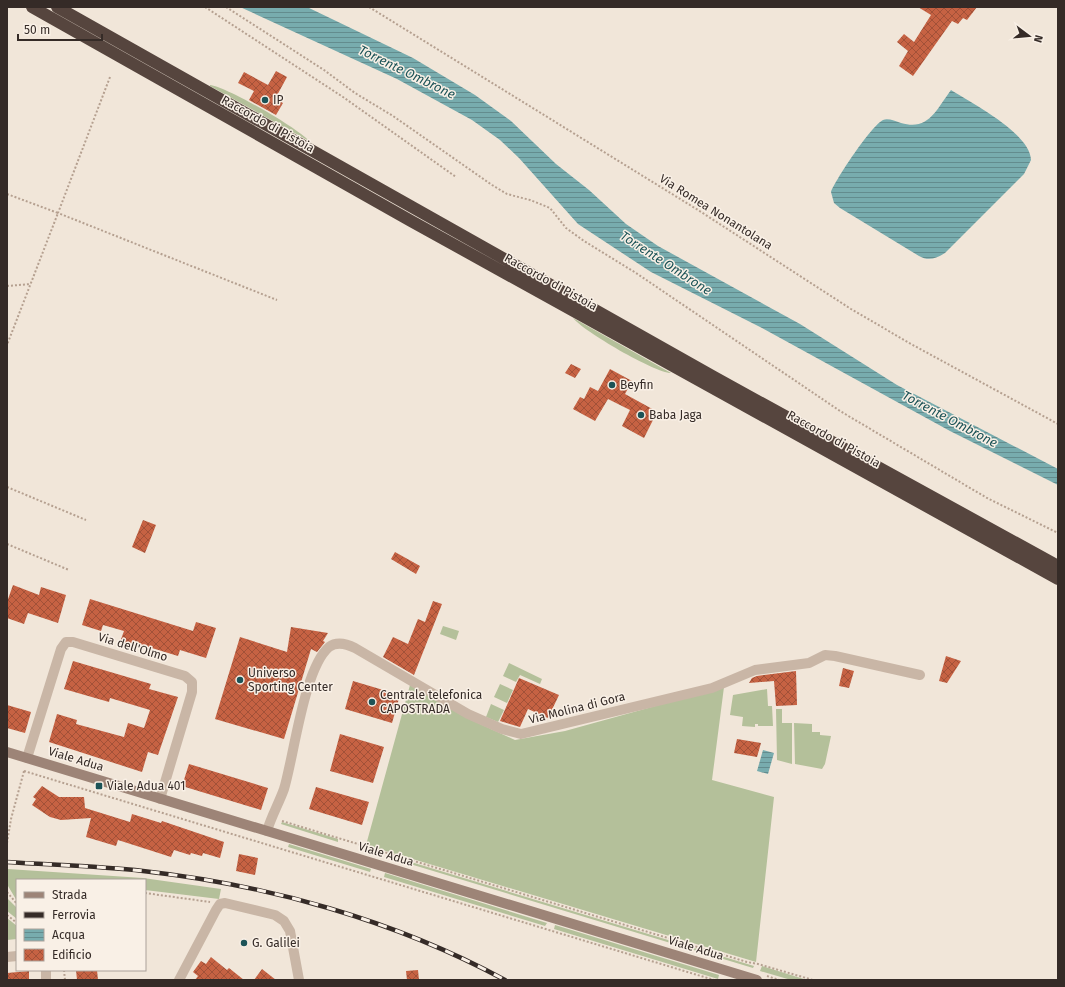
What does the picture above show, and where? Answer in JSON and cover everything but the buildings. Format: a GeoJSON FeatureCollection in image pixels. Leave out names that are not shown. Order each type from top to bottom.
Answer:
{"type":"FeatureCollection","features":[{"type":"Feature","properties":{"kind":"highway","name":"Raccordo di Pistoia"},"geometry":{"type":"LineString","coordinates":[[32,7],[411,221],[1058,579]]}},
{"type":"Feature","properties":{"kind":"highway","name":"Raccordo di Pistoia"},"geometry":{"type":"LineString","coordinates":[[57,7],[680,357],[1058,566]]}},
{"type":"Feature","properties":{"kind":"main road","name":"Viale Adua"},"geometry":{"type":"LineString","coordinates":[[7,752],[757,980]]}},
{"type":"Feature","properties":{"kind":"street","name":"Via dell'Olmo"},"geometry":{"type":"LineString","coordinates":[[27,758],[62,646],[66,642],[73,642],[185,676],[192,682],[192,692],[160,799]]}},
{"type":"Feature","properties":{"kind":"street","name":"Via Molina di Gora"},"geometry":{"type":"LineString","coordinates":[[267,831],[283,790],[311,679],[326,652],[336,644],[347,644],[355,648],[468,714],[502,729],[521,734],[712,688],[754,670],[809,663],[825,655],[920,676]]}},
{"type":"Feature","properties":{"kind":"street"},"geometry":{"type":"LineString","coordinates":[[179,980],[196,945],[220,904],[227,903],[275,915],[284,921],[290,931],[299,980]]}},
{"type":"Feature","properties":{"kind":"path"},"geometry":{"type":"LineString","coordinates":[[205,7],[343,97],[456,177]]}},
{"type":"Feature","properties":{"kind":"path"},"geometry":{"type":"LineString","coordinates":[[226,7],[324,70],[355,93],[393,116],[492,185],[507,194],[530,200],[550,208],[566,228],[584,241],[636,273],[840,411],[987,498],[1058,533]]}},
{"type":"Feature","properties":{"kind":"path","name":"Via Romea Nonantolana"},"geometry":{"type":"LineString","coordinates":[[369,7],[698,210],[851,308],[911,344],[1058,424]]}},
{"type":"Feature","properties":{"kind":"path"},"geometry":{"type":"LineString","coordinates":[[7,346],[110,77]]}},
{"type":"Feature","properties":{"kind":"path"},"geometry":{"type":"LineString","coordinates":[[7,194],[277,300]]}},
{"type":"Feature","properties":{"kind":"path"},"geometry":{"type":"LineString","coordinates":[[7,286],[31,284]]}},
{"type":"Feature","properties":{"kind":"path"},"geometry":{"type":"LineString","coordinates":[[7,487],[86,520]]}},
{"type":"Feature","properties":{"kind":"path"},"geometry":{"type":"LineString","coordinates":[[7,544],[69,570]]}},
{"type":"Feature","properties":{"kind":"path"},"geometry":{"type":"LineString","coordinates":[[7,843],[11,819],[27,758]]}},
{"type":"Feature","properties":{"kind":"path"},"geometry":{"type":"LineString","coordinates":[[24,771],[714,980]]}},
{"type":"Feature","properties":{"kind":"path"},"geometry":{"type":"LineString","coordinates":[[272,818],[747,962],[813,980]]}},
{"type":"Feature","properties":{"kind":"path"},"geometry":{"type":"LineString","coordinates":[[7,892],[16,903]]}},
{"type":"Feature","properties":{"kind":"path"},"geometry":{"type":"LineString","coordinates":[[146,893],[220,904]]}},
{"type":"Feature","properties":{"kind":"path"},"geometry":{"type":"LineString","coordinates":[[7,915],[16,922]]}},
{"type":"Feature","properties":{"kind":"green space"},"geometry":{"type":"Polygon","coordinates":[[[210,86],[219,87],[262,109],[291,127],[309,141],[210,86]]]}},
{"type":"Feature","properties":{"kind":"green space"},"geometry":{"type":"Polygon","coordinates":[[[573,318],[671,373],[650,366],[636,359],[590,332],[573,318]]]}},
{"type":"Feature","properties":{"kind":"green space"},"geometry":{"type":"Polygon","coordinates":[[[443,626],[459,631],[456,640],[440,634],[443,626]]]}},
{"type":"Feature","properties":{"kind":"green space"},"geometry":{"type":"Polygon","coordinates":[[[509,663],[542,679],[540,684],[520,675],[516,682],[503,676],[509,663]]]}},
{"type":"Feature","properties":{"kind":"green space"},"geometry":{"type":"Polygon","coordinates":[[[500,684],[513,690],[507,703],[494,697],[500,684]]]}},
{"type":"Feature","properties":{"kind":"green space"},"geometry":{"type":"Polygon","coordinates":[[[410,685],[467,718],[515,740],[565,731],[724,687],[712,780],[774,797],[756,962],[366,845],[410,685]]]}},
{"type":"Feature","properties":{"kind":"green space"},"geometry":{"type":"Polygon","coordinates":[[[767,689],[768,706],[772,706],[773,726],[758,726],[758,724],[755,724],[755,727],[742,726],[743,717],[730,715],[733,695],[767,689]]]}},
{"type":"Feature","properties":{"kind":"green space"},"geometry":{"type":"Polygon","coordinates":[[[491,704],[504,710],[498,722],[486,717],[491,704]]]}},
{"type":"Feature","properties":{"kind":"green space"},"geometry":{"type":"Polygon","coordinates":[[[776,709],[782,709],[782,723],[792,723],[792,764],[777,760],[776,709]]]}},
{"type":"Feature","properties":{"kind":"green space"},"geometry":{"type":"Polygon","coordinates":[[[794,723],[812,724],[812,732],[820,732],[820,735],[831,736],[825,764],[822,769],[795,764],[794,723]]]}},
{"type":"Feature","properties":{"kind":"green space"},"geometry":{"type":"Polygon","coordinates":[[[282,822],[338,839],[338,842],[281,824],[282,822]]]}},
{"type":"Feature","properties":{"kind":"green space"},"geometry":{"type":"Polygon","coordinates":[[[289,844],[371,869],[370,872],[288,847],[289,844]]]}},
{"type":"Feature","properties":{"kind":"green space"},"geometry":{"type":"Polygon","coordinates":[[[388,855],[754,966],[753,968],[387,857],[388,855]]]}},
{"type":"Feature","properties":{"kind":"green space"},"geometry":{"type":"Polygon","coordinates":[[[8,869],[143,878],[221,889],[219,899],[146,890],[146,879],[16,879],[16,899],[8,886],[8,869]]]}},
{"type":"Feature","properties":{"kind":"green space"},"geometry":{"type":"Polygon","coordinates":[[[385,873],[547,923],[545,926],[384,877],[385,873]]]}},
{"type":"Feature","properties":{"kind":"green space"},"geometry":{"type":"Polygon","coordinates":[[[7,898],[16,907],[16,918],[7,911],[7,898]]]}},
{"type":"Feature","properties":{"kind":"green space"},"geometry":{"type":"Polygon","coordinates":[[[7,918],[16,925],[16,939],[7,940],[7,918]]]}},
{"type":"Feature","properties":{"kind":"green space"},"geometry":{"type":"Polygon","coordinates":[[[555,925],[719,975],[718,979],[554,929],[555,925]]]}},
{"type":"Feature","properties":{"kind":"green space"},"geometry":{"type":"Polygon","coordinates":[[[762,966],[807,980],[791,980],[760,971],[762,966]]]}},
{"type":"Feature","properties":{"kind":"water","name":"Torrente Ombrone"},"geometry":{"type":"Polygon","coordinates":[[[240,7],[307,7],[413,58],[475,95],[511,121],[556,164],[589,190],[626,224],[658,246],[800,324],[897,385],[1058,469],[1058,485],[950,431],[762,328],[651,272],[578,224],[519,158],[500,140],[472,120],[397,79],[240,7]]]}},
{"type":"Feature","properties":{"kind":"water"},"geometry":{"type":"Polygon","coordinates":[[[951,90],[986,111],[1011,130],[1028,150],[1031,160],[1024,174],[945,253],[938,257],[929,259],[919,256],[840,208],[834,203],[831,192],[854,153],[878,124],[885,119],[911,125],[919,124],[931,117],[951,90]]]}},
{"type":"Feature","properties":{"kind":"water"},"geometry":{"type":"Polygon","coordinates":[[[763,750],[774,753],[768,774],[757,771],[763,750]]]}},
{"type":"Feature","properties":{"kind":"railway"},"geometry":{"type":"LineString","coordinates":[[7,862],[143,871],[190,877],[283,896],[329,908],[375,923],[463,959],[505,980]]}},
{"type":"Feature","properties":{"kind":"place","name":"IP"},"geometry":{"type":"Point","coordinates":[265,100]}},
{"type":"Feature","properties":{"kind":"place","name":"Beyfin"},"geometry":{"type":"Point","coordinates":[612,385]}},
{"type":"Feature","properties":{"kind":"place","name":"Baba Jaga"},"geometry":{"type":"Point","coordinates":[641,415]}},
{"type":"Feature","properties":{"kind":"place","name":"Universo Sporting Center"},"geometry":{"type":"Point","coordinates":[240,680]}},
{"type":"Feature","properties":{"kind":"place","name":"Centrale telefonica CAPOSTRADA"},"geometry":{"type":"Point","coordinates":[372,702]}},
{"type":"Feature","properties":{"kind":"place","name":"Viale Adua 401"},"geometry":{"type":"Point","coordinates":[99,786]}},
{"type":"Feature","properties":{"kind":"place","name":"G. Galilei"},"geometry":{"type":"Point","coordinates":[244,943]}}]}
